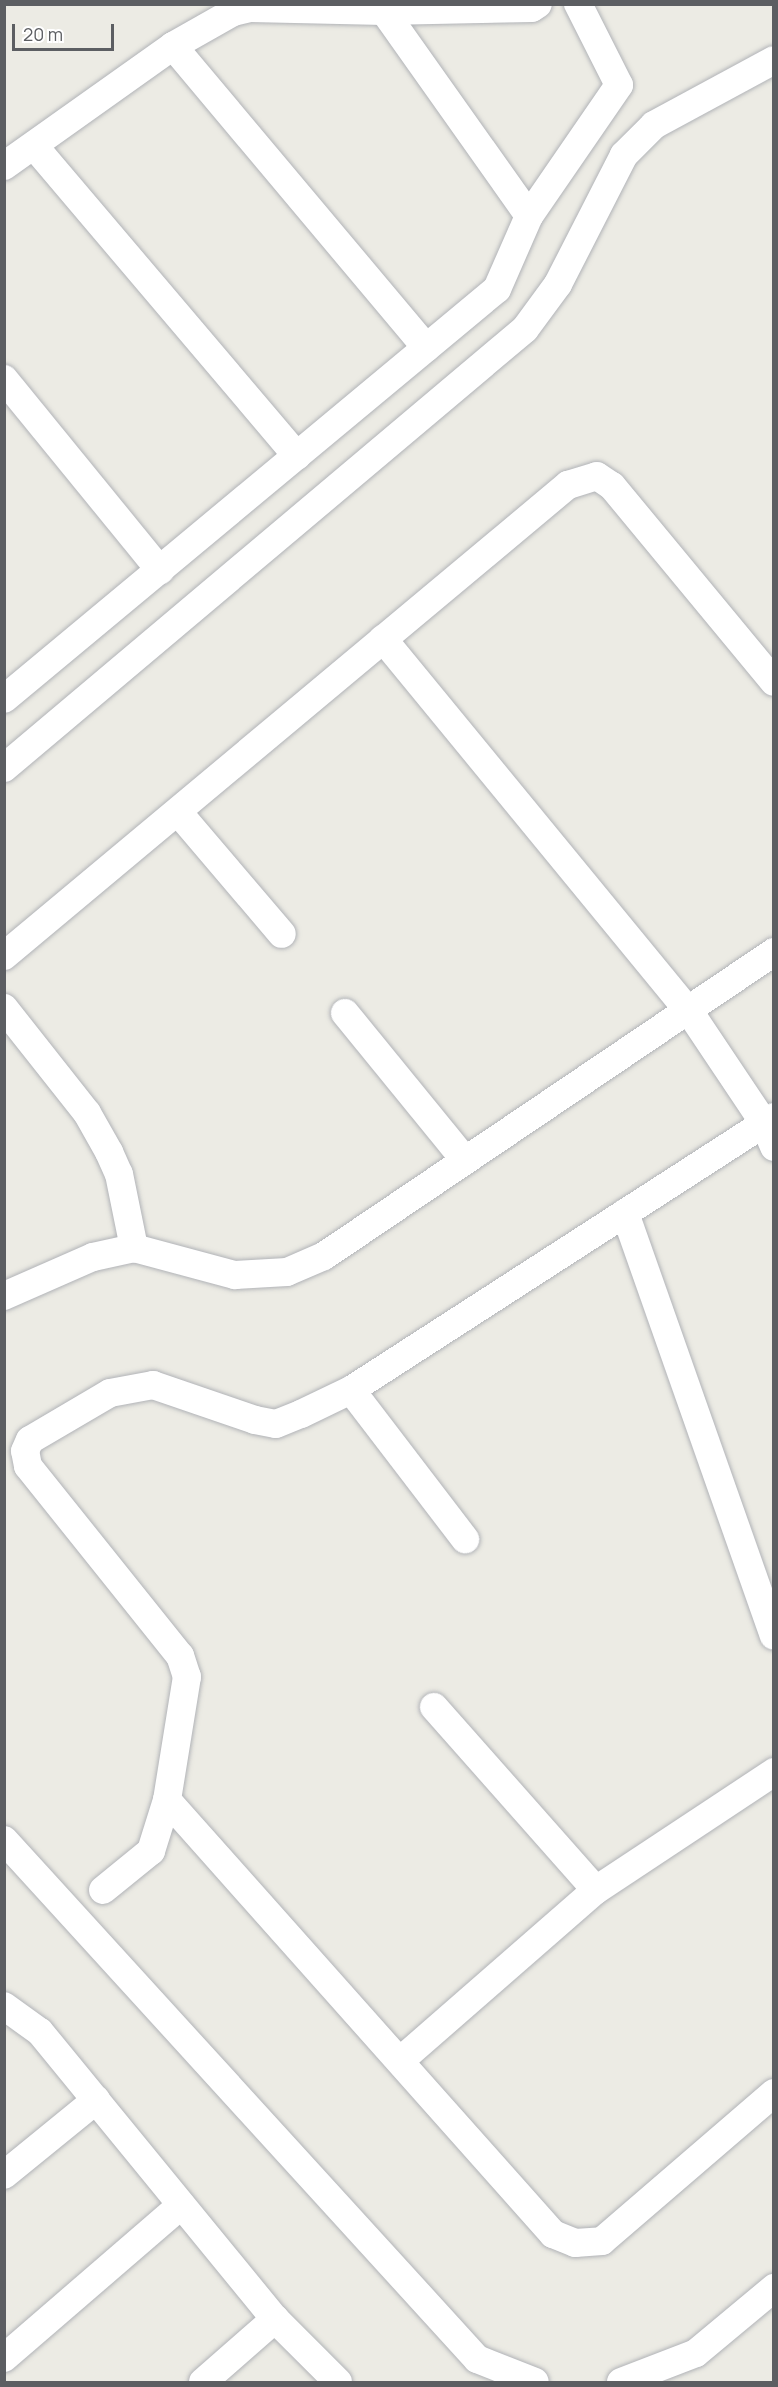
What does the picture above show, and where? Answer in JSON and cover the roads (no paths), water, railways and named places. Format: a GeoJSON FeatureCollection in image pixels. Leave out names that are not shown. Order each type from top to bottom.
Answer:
{"type":"FeatureCollection","features":[{"type":"Feature","properties":{"kind":"street"},"geometry":{"type":"LineString","coordinates":[[4,166],[35,147],[173,46],[232,12],[250,8],[384,11],[532,8],[538,4]]}},
{"type":"Feature","properties":{"kind":"street"},"geometry":{"type":"LineString","coordinates":[[4,699],[497,289],[529,216],[619,85],[578,4]]}},
{"type":"Feature","properties":{"kind":"street"},"geometry":{"type":"LineString","coordinates":[[384,11],[529,216]]}},
{"type":"Feature","properties":{"kind":"street"},"geometry":{"type":"LineString","coordinates":[[173,46],[426,348]]}},
{"type":"Feature","properties":{"kind":"street"},"geometry":{"type":"LineString","coordinates":[[4,768],[525,329],[558,284],[624,155],[654,125],[774,60]]}},
{"type":"Feature","properties":{"kind":"street"},"geometry":{"type":"LineString","coordinates":[[35,147],[297,456]]}},
{"type":"Feature","properties":{"kind":"street"},"geometry":{"type":"LineString","coordinates":[[4,379],[160,570]]}},
{"type":"Feature","properties":{"kind":"street"},"geometry":{"type":"LineString","coordinates":[[4,956],[568,484],[597,476],[612,486],[774,682]]}},
{"type":"Feature","properties":{"kind":"street"},"geometry":{"type":"LineString","coordinates":[[103,1890],[151,1851],[167,1800],[187,1677],[180,1656],[28,1466],[25,1451],[30,1440],[110,1393],[129,1387],[153,1384],[276,1424],[351,1390],[625,1213],[771,1129],[689,1011],[383,639]]}},
{"type":"Feature","properties":{"kind":"street"},"geometry":{"type":"LineString","coordinates":[[178,812],[282,934]]}},
{"type":"Feature","properties":{"kind":"street"},"geometry":{"type":"LineString","coordinates":[[4,1296],[93,1257],[134,1248],[235,1275],[287,1272],[324,1256],[774,952]]}},
{"type":"Feature","properties":{"kind":"street"},"geometry":{"type":"LineString","coordinates":[[4,1008],[87,1113],[109,1152],[119,1174],[134,1248]]}},
{"type":"Feature","properties":{"kind":"street"},"geometry":{"type":"LineString","coordinates":[[345,1013],[465,1161]]}},
{"type":"Feature","properties":{"kind":"street"},"geometry":{"type":"LineString","coordinates":[[625,1213],[774,1635]]}},
{"type":"Feature","properties":{"kind":"street"},"geometry":{"type":"LineString","coordinates":[[351,1390],[465,1539]]}},
{"type":"Feature","properties":{"kind":"street"},"geometry":{"type":"LineString","coordinates":[[434,1707],[596,1890]]}},
{"type":"Feature","properties":{"kind":"street"},"geometry":{"type":"LineString","coordinates":[[401,2060],[596,1890],[774,1772]]}},
{"type":"Feature","properties":{"kind":"street"},"geometry":{"type":"LineString","coordinates":[[167,1800],[401,2060],[553,2234],[575,2243],[602,2241],[774,2093]]}},
{"type":"Feature","properties":{"kind":"street"},"geometry":{"type":"LineString","coordinates":[[10,1855],[477,2360],[535,2382]]}},
{"type":"Feature","properties":{"kind":"street"},"geometry":{"type":"LineString","coordinates":[[4,2006],[40,2032],[275,2319],[338,2382]]}},
{"type":"Feature","properties":{"kind":"street"},"geometry":{"type":"LineString","coordinates":[[4,2175],[96,2100]]}},
{"type":"Feature","properties":{"kind":"street"},"geometry":{"type":"LineString","coordinates":[[4,2358],[182,2205]]}},
{"type":"Feature","properties":{"kind":"street"},"geometry":{"type":"LineString","coordinates":[[621,2382],[696,2353],[774,2288]]}},
{"type":"Feature","properties":{"kind":"street"},"geometry":{"type":"LineString","coordinates":[[203,2382],[275,2319]]}}]}
